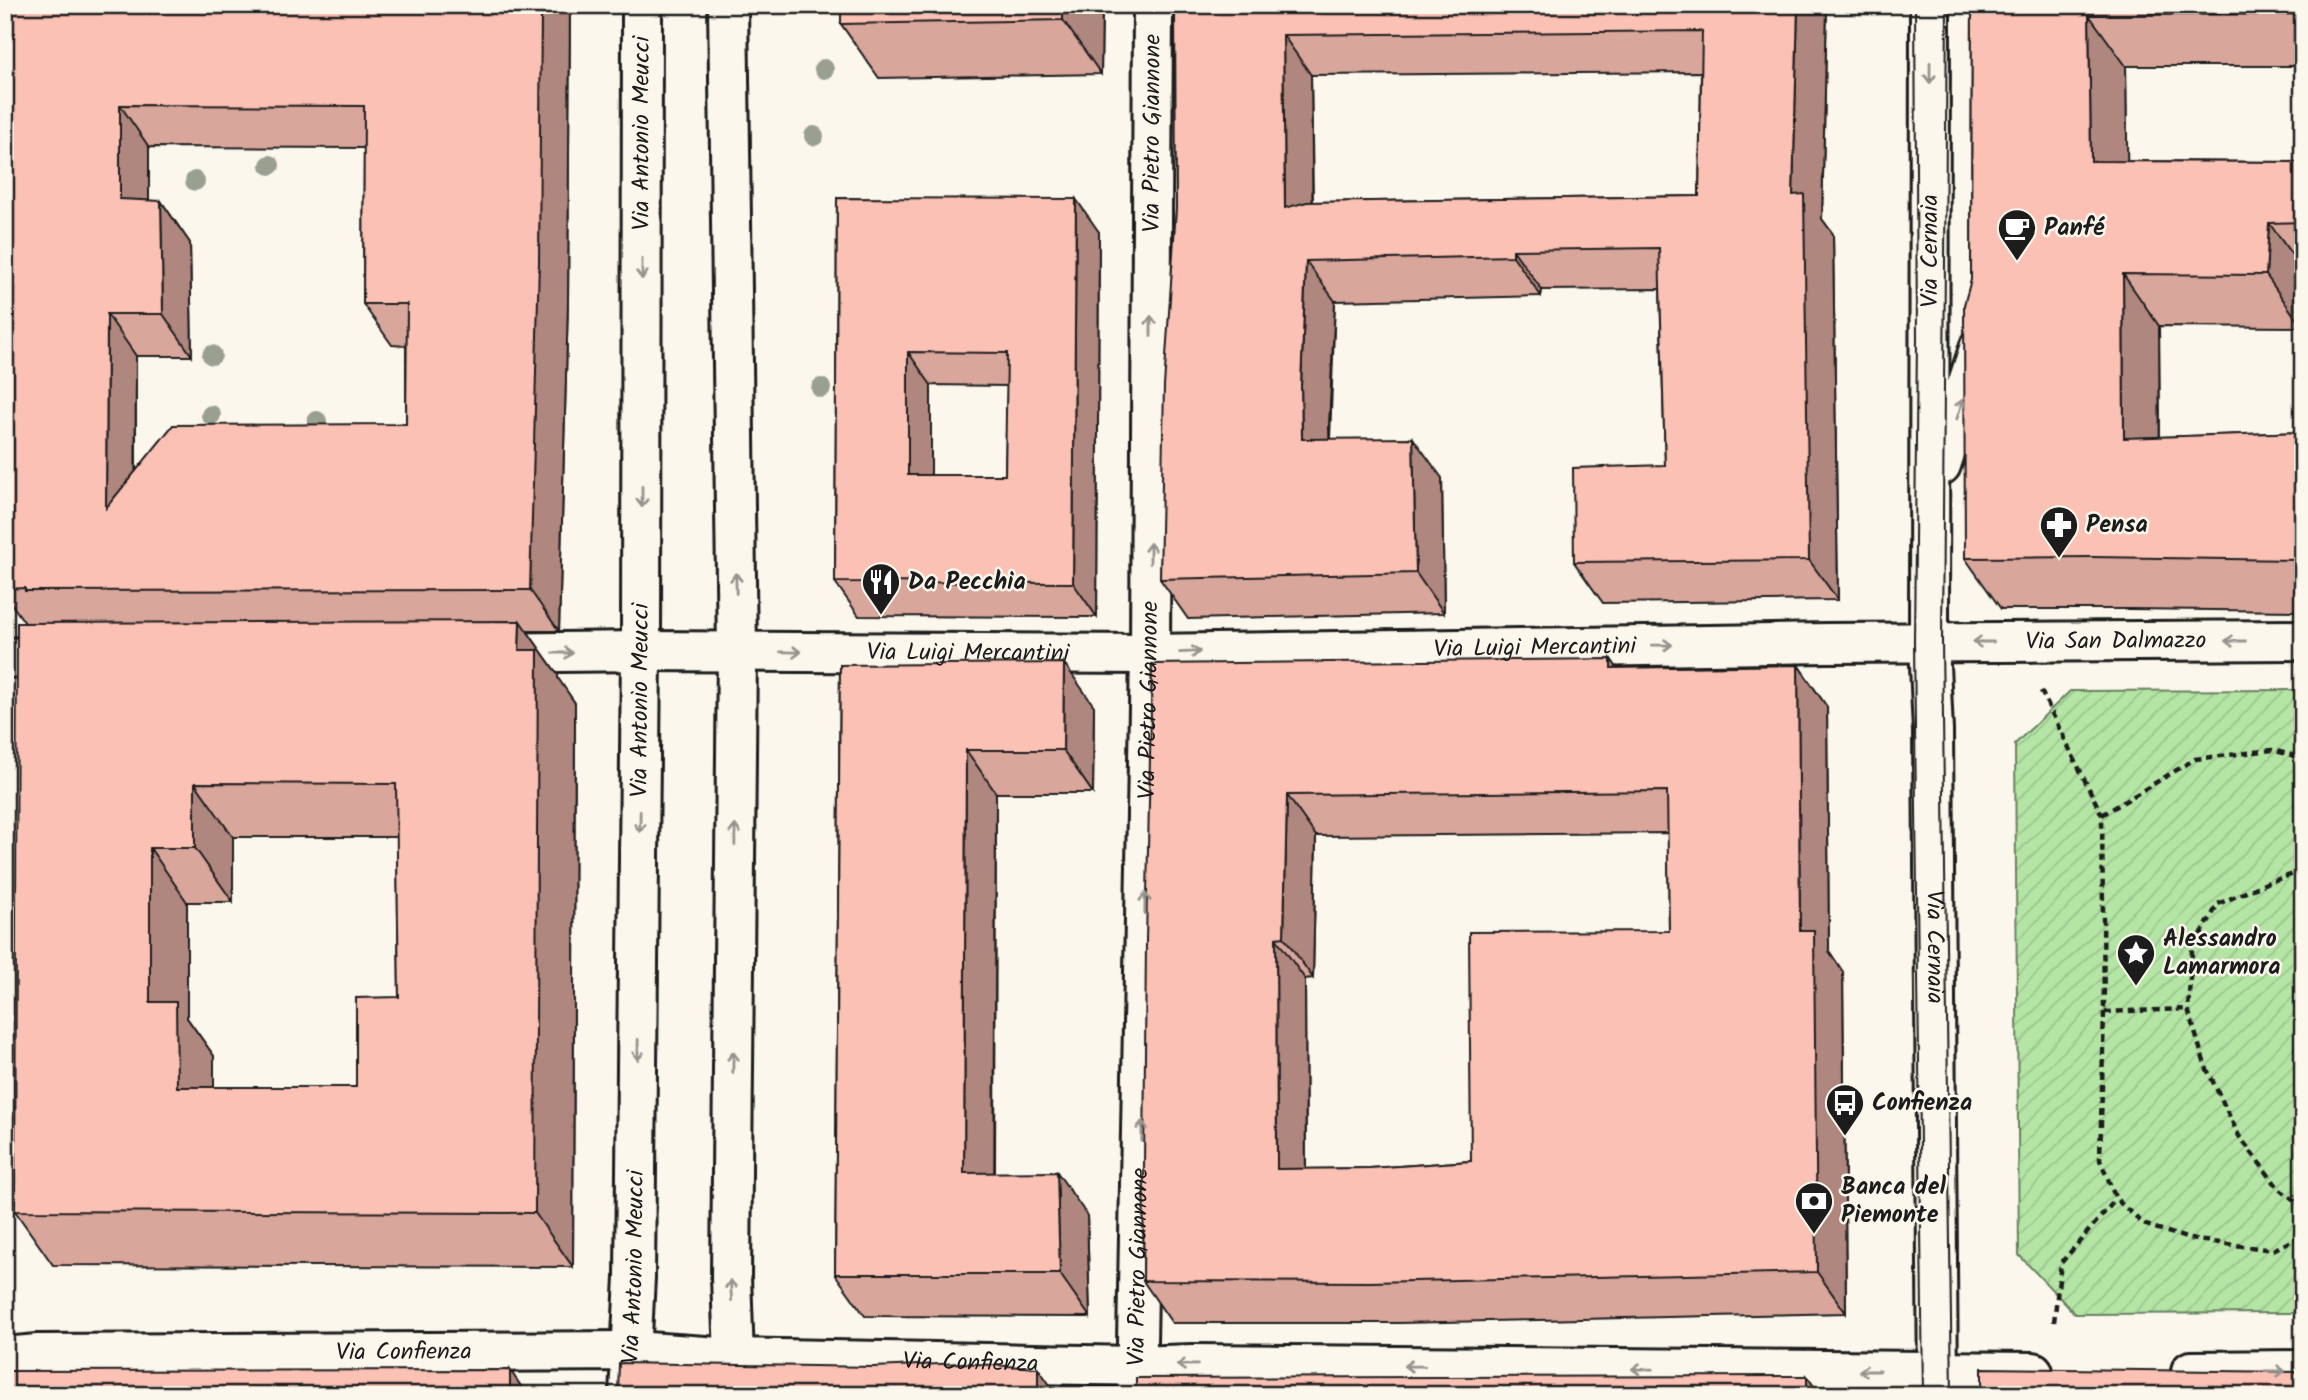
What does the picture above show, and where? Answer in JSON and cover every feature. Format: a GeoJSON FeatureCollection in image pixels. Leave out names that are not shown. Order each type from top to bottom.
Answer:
{"type":"FeatureCollection","features":[{"type":"Feature","properties":{"kind":"street","name":"Via Antonio Meucci"},"geometry":{"type":"LineString","coordinates":[[629,1395],[633,1351],[641,651],[642,5]]}},
{"type":"Feature","properties":{"kind":"street"},"geometry":{"type":"LineString","coordinates":[[728,5],[737,651],[731,1277],[734,1358]]}},
{"type":"Feature","properties":{"kind":"street","name":"Via Pietro Giannone"},"geometry":{"type":"LineString","coordinates":[[1135,1380],[1139,1302],[1150,654],[1153,5]]}},
{"type":"Feature","properties":{"kind":"street","name":"Via Cernaia"},"geometry":{"type":"LineString","coordinates":[[1930,5],[1929,643],[1933,731],[1938,1383]]}},
{"type":"Feature","properties":{"kind":"street","name":"Via Cernaia"},"geometry":{"type":"LineString","coordinates":[[1930,497],[1985,332],[1985,319]]}},
{"type":"Feature","properties":{"kind":"street","name":"Via San Dalmazzo"},"geometry":{"type":"LineString","coordinates":[[1929,643],[2303,640]]}},
{"type":"Feature","properties":{"kind":"street","name":"Via Luigi Mercantini"},"geometry":{"type":"LineString","coordinates":[[454,654],[641,651],[1150,654],[1201,651],[1929,643]]}},
{"type":"Feature","properties":{"kind":"street"},"geometry":{"type":"LineString","coordinates":[[5,657],[98,655]]}},
{"type":"Feature","properties":{"kind":"street","name":"Via Confienza"},"geometry":{"type":"LineString","coordinates":[[5,1357],[38,1354],[633,1351],[1135,1380],[1221,1364],[1938,1383],[2069,1372]]}},
{"type":"Feature","properties":{"kind":"street"},"geometry":{"type":"LineString","coordinates":[[2152,1371],[2303,1370]]}},
{"type":"Feature","properties":{"kind":"path"},"geometry":{"type":"LineString","coordinates":[[2040,690],[2102,816],[2104,1012],[2100,1160],[2116,1199],[2143,1224],[2189,1239],[2273,1250],[2303,1235]]}},
{"type":"Feature","properties":{"kind":"path"},"geometry":{"type":"LineString","coordinates":[[2102,816],[2195,759],[2272,750],[2303,758]]}},
{"type":"Feature","properties":{"kind":"path"},"geometry":{"type":"LineString","coordinates":[[2303,871],[2218,904],[2192,951],[2188,1009],[2205,1065],[2239,1136],[2280,1190],[2303,1206]]}},
{"type":"Feature","properties":{"kind":"path"},"geometry":{"type":"LineString","coordinates":[[2104,1012],[2188,1009]]}},
{"type":"Feature","properties":{"kind":"path"},"geometry":{"type":"LineString","coordinates":[[2053,1322],[2061,1263],[2116,1199]]}},
{"type":"Feature","properties":{"kind":"green space"},"geometry":{"type":"Polygon","coordinates":[[[2303,690],[2303,1313],[2075,1314],[2019,1255],[2015,744],[2070,691],[2303,690]]]}},
{"type":"Feature","properties":{"kind":"building"},"geometry":{"type":"Polygon","coordinates":[[[5,5],[541,5],[539,262],[530,590],[5,589],[5,5]],[[120,105],[120,199],[161,201],[163,314],[107,314],[106,508],[173,425],[406,424],[407,304],[363,304],[364,106],[120,105]]]}},
{"type":"Feature","properties":{"kind":"building"},"geometry":{"type":"Polygon","coordinates":[[[841,5],[1063,5],[1063,20],[841,24],[841,5]]]}},
{"type":"Feature","properties":{"kind":"building"},"geometry":{"type":"Polygon","coordinates":[[[1175,5],[1798,5],[1793,195],[1804,194],[1809,560],[1574,562],[1573,468],[1665,465],[1659,248],[1513,250],[1513,256],[1306,261],[1301,385],[1302,439],[1413,438],[1416,573],[1160,579],[1164,386],[1176,209],[1175,5]],[[1702,31],[1283,35],[1285,208],[1307,202],[1699,196],[1702,31]]]}},
{"type":"Feature","properties":{"kind":"building"},"geometry":{"type":"Polygon","coordinates":[[[1972,5],[2303,5],[2303,14],[2089,15],[2091,161],[2303,162],[2303,222],[2269,223],[2266,275],[2123,274],[2124,438],[2303,432],[2303,560],[1965,558],[1964,305],[1971,280],[1972,5]]]}},
{"type":"Feature","properties":{"kind":"building"},"geometry":{"type":"Polygon","coordinates":[[[837,198],[1076,199],[1073,583],[835,582],[837,198]],[[908,352],[908,475],[1005,475],[1007,353],[908,352]]]}},
{"type":"Feature","properties":{"kind":"building"},"geometry":{"type":"Polygon","coordinates":[[[520,621],[519,650],[538,650],[535,1213],[15,1211],[17,623],[520,621]],[[195,783],[195,848],[150,848],[150,1002],[176,1002],[177,1087],[356,1087],[356,998],[399,997],[396,784],[195,783]]]}},
{"type":"Feature","properties":{"kind":"building"},"geometry":{"type":"Polygon","coordinates":[[[1611,659],[1611,668],[1798,665],[1800,930],[1814,930],[1817,1272],[1370,1282],[1143,1281],[1152,664],[1611,659]],[[1667,791],[1287,795],[1284,937],[1276,938],[1277,1169],[1370,1168],[1471,1161],[1469,932],[1669,931],[1667,791]]]}},
{"type":"Feature","properties":{"kind":"building"},"geometry":{"type":"Polygon","coordinates":[[[1064,663],[1063,750],[966,750],[964,1173],[1057,1172],[1060,1274],[835,1274],[840,665],[1064,663]]]}},
{"type":"Feature","properties":{"kind":"building"},"geometry":{"type":"Polygon","coordinates":[[[619,1363],[874,1367],[962,1363],[1038,1368],[1038,1395],[618,1395],[619,1363]]]}},
{"type":"Feature","properties":{"kind":"building"},"geometry":{"type":"Polygon","coordinates":[[[1982,1368],[2303,1372],[2303,1395],[1982,1395],[1982,1368]]]}},
{"type":"Feature","properties":{"kind":"building"},"geometry":{"type":"Polygon","coordinates":[[[510,1370],[510,1395],[5,1395],[5,1371],[510,1370]]]}},
{"type":"Feature","properties":{"kind":"building"},"geometry":{"type":"Polygon","coordinates":[[[1807,1376],[1807,1395],[1136,1395],[1136,1378],[1807,1376]]]}},
{"type":"Feature","properties":{"kind":"tram line"},"geometry":{"type":"LineString","coordinates":[[1915,5],[1917,339],[1914,642],[1923,1395]]}},
{"type":"Feature","properties":{"kind":"tram line"},"geometry":{"type":"LineString","coordinates":[[1947,5],[1942,642],[1952,1395]]}},
{"type":"Feature","properties":{"kind":"place","name":"Panfé"},"geometry":{"type":"Point","coordinates":[2017,262]}},
{"type":"Feature","properties":{"kind":"place","name":"Pensa"},"geometry":{"type":"Point","coordinates":[2059,559]}},
{"type":"Feature","properties":{"kind":"place","name":"Da Pecchia"},"geometry":{"type":"Point","coordinates":[881,616]}},
{"type":"Feature","properties":{"kind":"place","name":"Alessandro Lamarmora"},"geometry":{"type":"Point","coordinates":[2136,987]}},
{"type":"Feature","properties":{"kind":"place","name":"Confienza"},"geometry":{"type":"Point","coordinates":[1845,1137]}},
{"type":"Feature","properties":{"kind":"place","name":"Banca del Piemonte"},"geometry":{"type":"Point","coordinates":[1814,1235]}}]}
